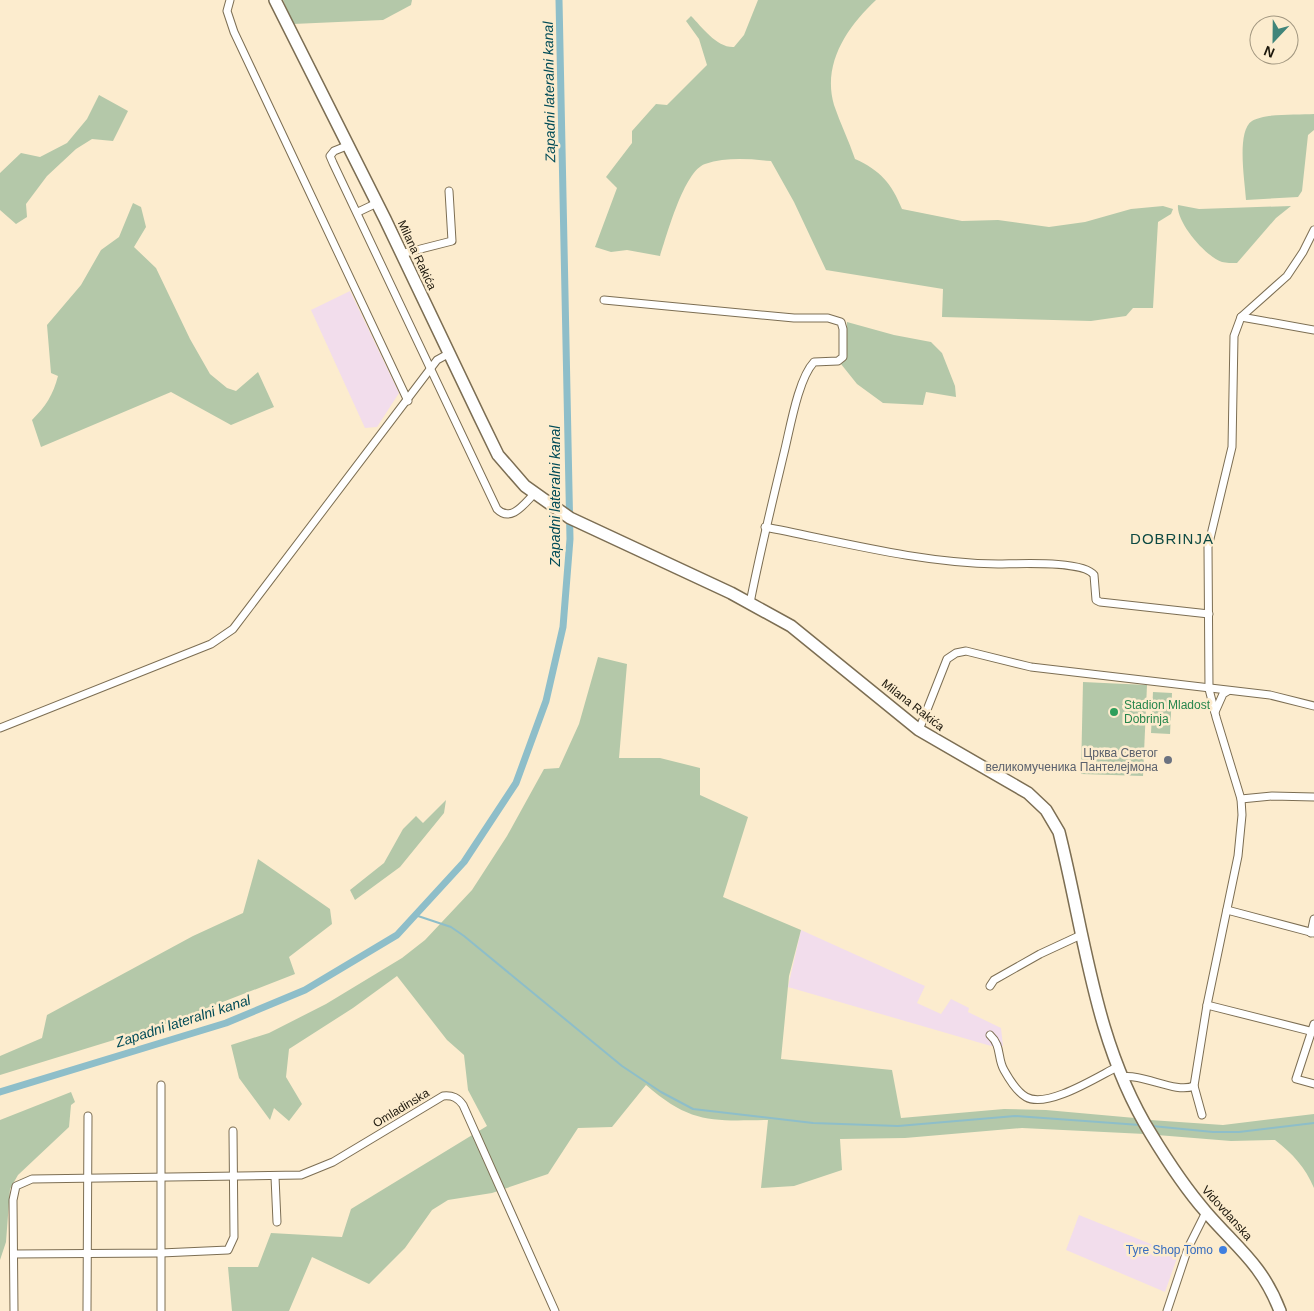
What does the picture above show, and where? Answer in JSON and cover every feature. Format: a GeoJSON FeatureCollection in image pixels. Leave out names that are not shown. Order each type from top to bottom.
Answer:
{"type":"FeatureCollection","features":[{"type":"Feature","properties":{"kind":"main road","name":"Milana Rakića"},"geometry":{"type":"LineString","coordinates":[[275,0],[402,254],[448,354],[498,455],[534,494],[552,507],[586,526],[750,603],[791,626],[919,730],[1028,793],[1046,810],[1059,832],[1081,935],[1106,1037],[1119,1072],[1141,1116]]}},
{"type":"Feature","properties":{"kind":"main road","name":"Vidovdanska"},"geometry":{"type":"LineString","coordinates":[[1141,1116],[1180,1179],[1206,1212],[1257,1266],[1270,1286],[1280,1311]]}},
{"type":"Feature","properties":{"kind":"street"},"geometry":{"type":"LineString","coordinates":[[230,0],[227,11],[234,32],[408,401]]}},
{"type":"Feature","properties":{"kind":"street"},"geometry":{"type":"LineString","coordinates":[[348,145],[334,151],[330,156],[497,509],[506,514],[512,514],[534,494]]}},
{"type":"Feature","properties":{"kind":"street"},"geometry":{"type":"LineString","coordinates":[[402,254],[452,241],[449,192]]}},
{"type":"Feature","properties":{"kind":"street"},"geometry":{"type":"LineString","coordinates":[[358,212],[377,204]]}},
{"type":"Feature","properties":{"kind":"street"},"geometry":{"type":"LineString","coordinates":[[1202,1115],[1194,1086],[1207,1004],[1227,910],[1241,830],[1241,799],[1214,712],[1209,689],[1208,547],[1232,447],[1233,345],[1241,317],[1287,276],[1303,252],[1314,230]]}},
{"type":"Feature","properties":{"kind":"street"},"geometry":{"type":"LineString","coordinates":[[604,300],[794,318],[828,318],[841,322],[843,357],[838,361],[814,362],[809,368],[794,413],[765,527],[750,603]]}},
{"type":"Feature","properties":{"kind":"street"},"geometry":{"type":"LineString","coordinates":[[1241,317],[1314,330]]}},
{"type":"Feature","properties":{"kind":"street"},"geometry":{"type":"LineString","coordinates":[[0,728],[211,644],[233,629],[432,370],[437,360],[448,354]]}},
{"type":"Feature","properties":{"kind":"street"},"geometry":{"type":"LineString","coordinates":[[765,527],[945,562],[1051,564],[1084,568],[1094,576],[1094,595],[1096,600],[1100,602],[1209,614]]}},
{"type":"Feature","properties":{"kind":"street"},"geometry":{"type":"LineString","coordinates":[[919,730],[947,659],[956,653],[966,651],[1031,667],[1270,695],[1314,706]]}},
{"type":"Feature","properties":{"kind":"street"},"geometry":{"type":"LineString","coordinates":[[1214,712],[1223,694],[1228,691]]}},
{"type":"Feature","properties":{"kind":"street"},"geometry":{"type":"LineString","coordinates":[[1241,799],[1272,796],[1314,797]]}},
{"type":"Feature","properties":{"kind":"street"},"geometry":{"type":"LineString","coordinates":[[1227,910],[1313,933],[1314,920]]}},
{"type":"Feature","properties":{"kind":"street"},"geometry":{"type":"LineString","coordinates":[[990,986],[994,980],[1040,954],[1081,935]]}},
{"type":"Feature","properties":{"kind":"street"},"geometry":{"type":"LineString","coordinates":[[1207,1004],[1313,1029],[1296,1079],[1314,1084]]}},
{"type":"Feature","properties":{"kind":"street"},"geometry":{"type":"LineString","coordinates":[[990,1035],[998,1044],[1004,1071],[1020,1092],[1028,1098],[1039,1100],[1064,1093],[1119,1072],[1184,1088],[1194,1086]]}},
{"type":"Feature","properties":{"kind":"street"},"geometry":{"type":"LineString","coordinates":[[161,1311],[162,1085]]}},
{"type":"Feature","properties":{"kind":"street","name":"Omladinska"},"geometry":{"type":"LineString","coordinates":[[14,1254],[13,1200],[16,1186],[32,1178],[276,1177],[301,1175],[323,1168],[444,1096],[456,1098],[463,1105],[555,1311]]}},
{"type":"Feature","properties":{"kind":"street"},"geometry":{"type":"LineString","coordinates":[[87,1311],[88,1116]]}},
{"type":"Feature","properties":{"kind":"street"},"geometry":{"type":"LineString","coordinates":[[14,1311],[14,1254],[224,1252],[230,1248],[234,1237],[234,1132]]}},
{"type":"Feature","properties":{"kind":"street"},"geometry":{"type":"LineString","coordinates":[[276,1177],[277,1222]]}},
{"type":"Feature","properties":{"kind":"street"},"geometry":{"type":"LineString","coordinates":[[1167,1311],[1188,1248],[1206,1212]]}},
{"type":"Feature","properties":{"kind":"shaded area"},"geometry":{"type":"Polygon","coordinates":[[[350,291],[399,393],[377,427],[365,428],[311,310],[350,291]]]}},
{"type":"Feature","properties":{"kind":"shaded area"},"geometry":{"type":"Polygon","coordinates":[[[801,930],[925,986],[917,1003],[941,1014],[951,999],[969,1008],[968,1012],[1001,1028],[1003,1046],[991,1046],[788,987],[801,930]]]}},
{"type":"Feature","properties":{"kind":"shaded area"},"geometry":{"type":"Polygon","coordinates":[[[1079,1215],[1178,1255],[1165,1292],[1066,1250],[1079,1215]]]}},
{"type":"Feature","properties":{"kind":"green space"},"geometry":{"type":"Polygon","coordinates":[[[283,0],[412,0],[411,5],[383,20],[293,24],[283,0]]]}},
{"type":"Feature","properties":{"kind":"green space"},"geometry":{"type":"Polygon","coordinates":[[[758,0],[876,0],[856,22],[840,47],[831,75],[831,90],[834,105],[855,159],[864,163],[884,179],[894,192],[902,209],[962,221],[998,220],[1049,227],[1085,222],[1131,209],[1163,206],[1173,209],[1171,214],[1158,222],[1153,308],[1133,308],[1126,316],[1091,321],[942,317],[943,289],[826,270],[794,202],[771,161],[729,159],[705,164],[697,169],[690,178],[677,205],[660,256],[627,250],[611,252],[595,247],[617,188],[606,177],[632,143],[632,131],[656,104],[667,105],[707,65],[699,39],[686,21],[691,16],[716,41],[734,47],[744,35],[758,0]]]}},
{"type":"Feature","properties":{"kind":"green space"},"geometry":{"type":"Polygon","coordinates":[[[99,95],[128,111],[113,141],[92,139],[76,149],[47,176],[26,204],[27,217],[16,224],[0,210],[0,173],[21,153],[40,157],[67,143],[87,119],[99,95]]]}},
{"type":"Feature","properties":{"kind":"green space"},"geometry":{"type":"Polygon","coordinates":[[[1314,114],[1314,130],[1308,135],[1302,191],[1298,197],[1246,200],[1243,146],[1247,127],[1257,118],[1314,114]]]}},
{"type":"Feature","properties":{"kind":"green space"},"geometry":{"type":"Polygon","coordinates":[[[133,203],[141,207],[146,227],[134,247],[156,268],[190,339],[210,374],[227,388],[236,391],[258,372],[274,407],[231,425],[171,392],[41,447],[32,420],[48,400],[58,376],[51,373],[47,325],[81,285],[101,250],[119,237],[133,203]]]}},
{"type":"Feature","properties":{"kind":"green space"},"geometry":{"type":"Polygon","coordinates":[[[1178,205],[1199,209],[1291,206],[1276,218],[1237,263],[1233,263],[1215,259],[1200,246],[1182,220],[1178,205]]]}},
{"type":"Feature","properties":{"kind":"green space"},"geometry":{"type":"Polygon","coordinates":[[[847,322],[894,335],[931,342],[942,353],[955,386],[956,397],[926,392],[923,405],[883,403],[857,384],[841,364],[846,358],[847,322]]]}},
{"type":"Feature","properties":{"kind":"green space"},"geometry":{"type":"Polygon","coordinates":[[[598,657],[627,664],[619,758],[660,758],[700,768],[700,795],[748,817],[723,897],[801,930],[789,976],[781,1059],[892,1070],[901,1118],[1004,1109],[1046,1110],[1135,1118],[1145,1134],[1022,1128],[905,1138],[840,1139],[842,1170],[794,1186],[761,1188],[768,1120],[717,1120],[703,1118],[676,1107],[646,1085],[612,1127],[578,1128],[548,1174],[492,1193],[448,1200],[432,1210],[405,1248],[369,1284],[312,1257],[289,1311],[232,1311],[228,1267],[258,1267],[271,1233],[342,1237],[351,1209],[487,1126],[468,1090],[464,1055],[447,1040],[397,976],[353,1008],[289,1049],[286,1077],[302,1104],[289,1121],[274,1108],[270,1120],[239,1078],[231,1045],[269,1033],[326,1004],[402,958],[425,940],[472,890],[507,836],[544,769],[559,768],[579,724],[598,657]]]}},
{"type":"Feature","properties":{"kind":"green space","name":"Stadion Mladost Dobrinja"},"geometry":{"type":"Polygon","coordinates":[[[1083,682],[1147,685],[1143,776],[1081,774],[1083,682]]]}},
{"type":"Feature","properties":{"kind":"green space"},"geometry":{"type":"Polygon","coordinates":[[[1153,692],[1172,693],[1170,734],[1151,733],[1153,692]]]}},
{"type":"Feature","properties":{"kind":"green space"},"geometry":{"type":"Polygon","coordinates":[[[446,800],[444,813],[400,867],[355,900],[350,890],[384,863],[403,829],[416,816],[423,823],[446,800]]]}},
{"type":"Feature","properties":{"kind":"green space"},"geometry":{"type":"Polygon","coordinates":[[[258,859],[330,909],[332,924],[289,957],[295,974],[166,1024],[0,1075],[0,1056],[42,1038],[47,1015],[193,936],[243,913],[258,859]]]}},
{"type":"Feature","properties":{"kind":"green space"},"geometry":{"type":"Polygon","coordinates":[[[71,1092],[75,1102],[71,1105],[69,1127],[18,1175],[10,1189],[6,1242],[0,1260],[0,1120],[71,1092]]]}},
{"type":"Feature","properties":{"kind":"green space"},"geometry":{"type":"Polygon","coordinates":[[[1314,1114],[1314,1188],[1298,1161],[1275,1140],[1231,1141],[1157,1135],[1150,1120],[1223,1125],[1314,1114]]]}},
{"type":"Feature","properties":{"kind":"waterway","name":"Zapadni lateralni kanal"},"geometry":{"type":"LineString","coordinates":[[0,1092],[226,1023],[305,990],[397,935],[464,862],[516,783],[546,701],[563,627],[570,539],[559,0]]}},
{"type":"Feature","properties":{"kind":"waterway"},"geometry":{"type":"LineString","coordinates":[[415,915],[451,927],[464,936],[622,1066],[661,1092],[693,1109],[813,1123],[898,1126],[1015,1116],[1140,1125]]}},
{"type":"Feature","properties":{"kind":"waterway"},"geometry":{"type":"LineString","coordinates":[[1152,1126],[1213,1132],[1239,1132],[1314,1123]]}},
{"type":"Feature","properties":{"kind":"place","name":"Stadion Mladost Dobrinja"},"geometry":{"type":"Point","coordinates":[1114,712]}},
{"type":"Feature","properties":{"kind":"place","name":"Црква Светог великомученика Пантелејмона"},"geometry":{"type":"Point","coordinates":[1168,760]}},
{"type":"Feature","properties":{"kind":"place","name":"Tyre Shop Tomo"},"geometry":{"type":"Point","coordinates":[1223,1250]}},
{"type":"Feature","properties":{"kind":"district","name":"DOBRINJA"},"geometry":{"type":"Point","coordinates":[1172,539]}}]}
